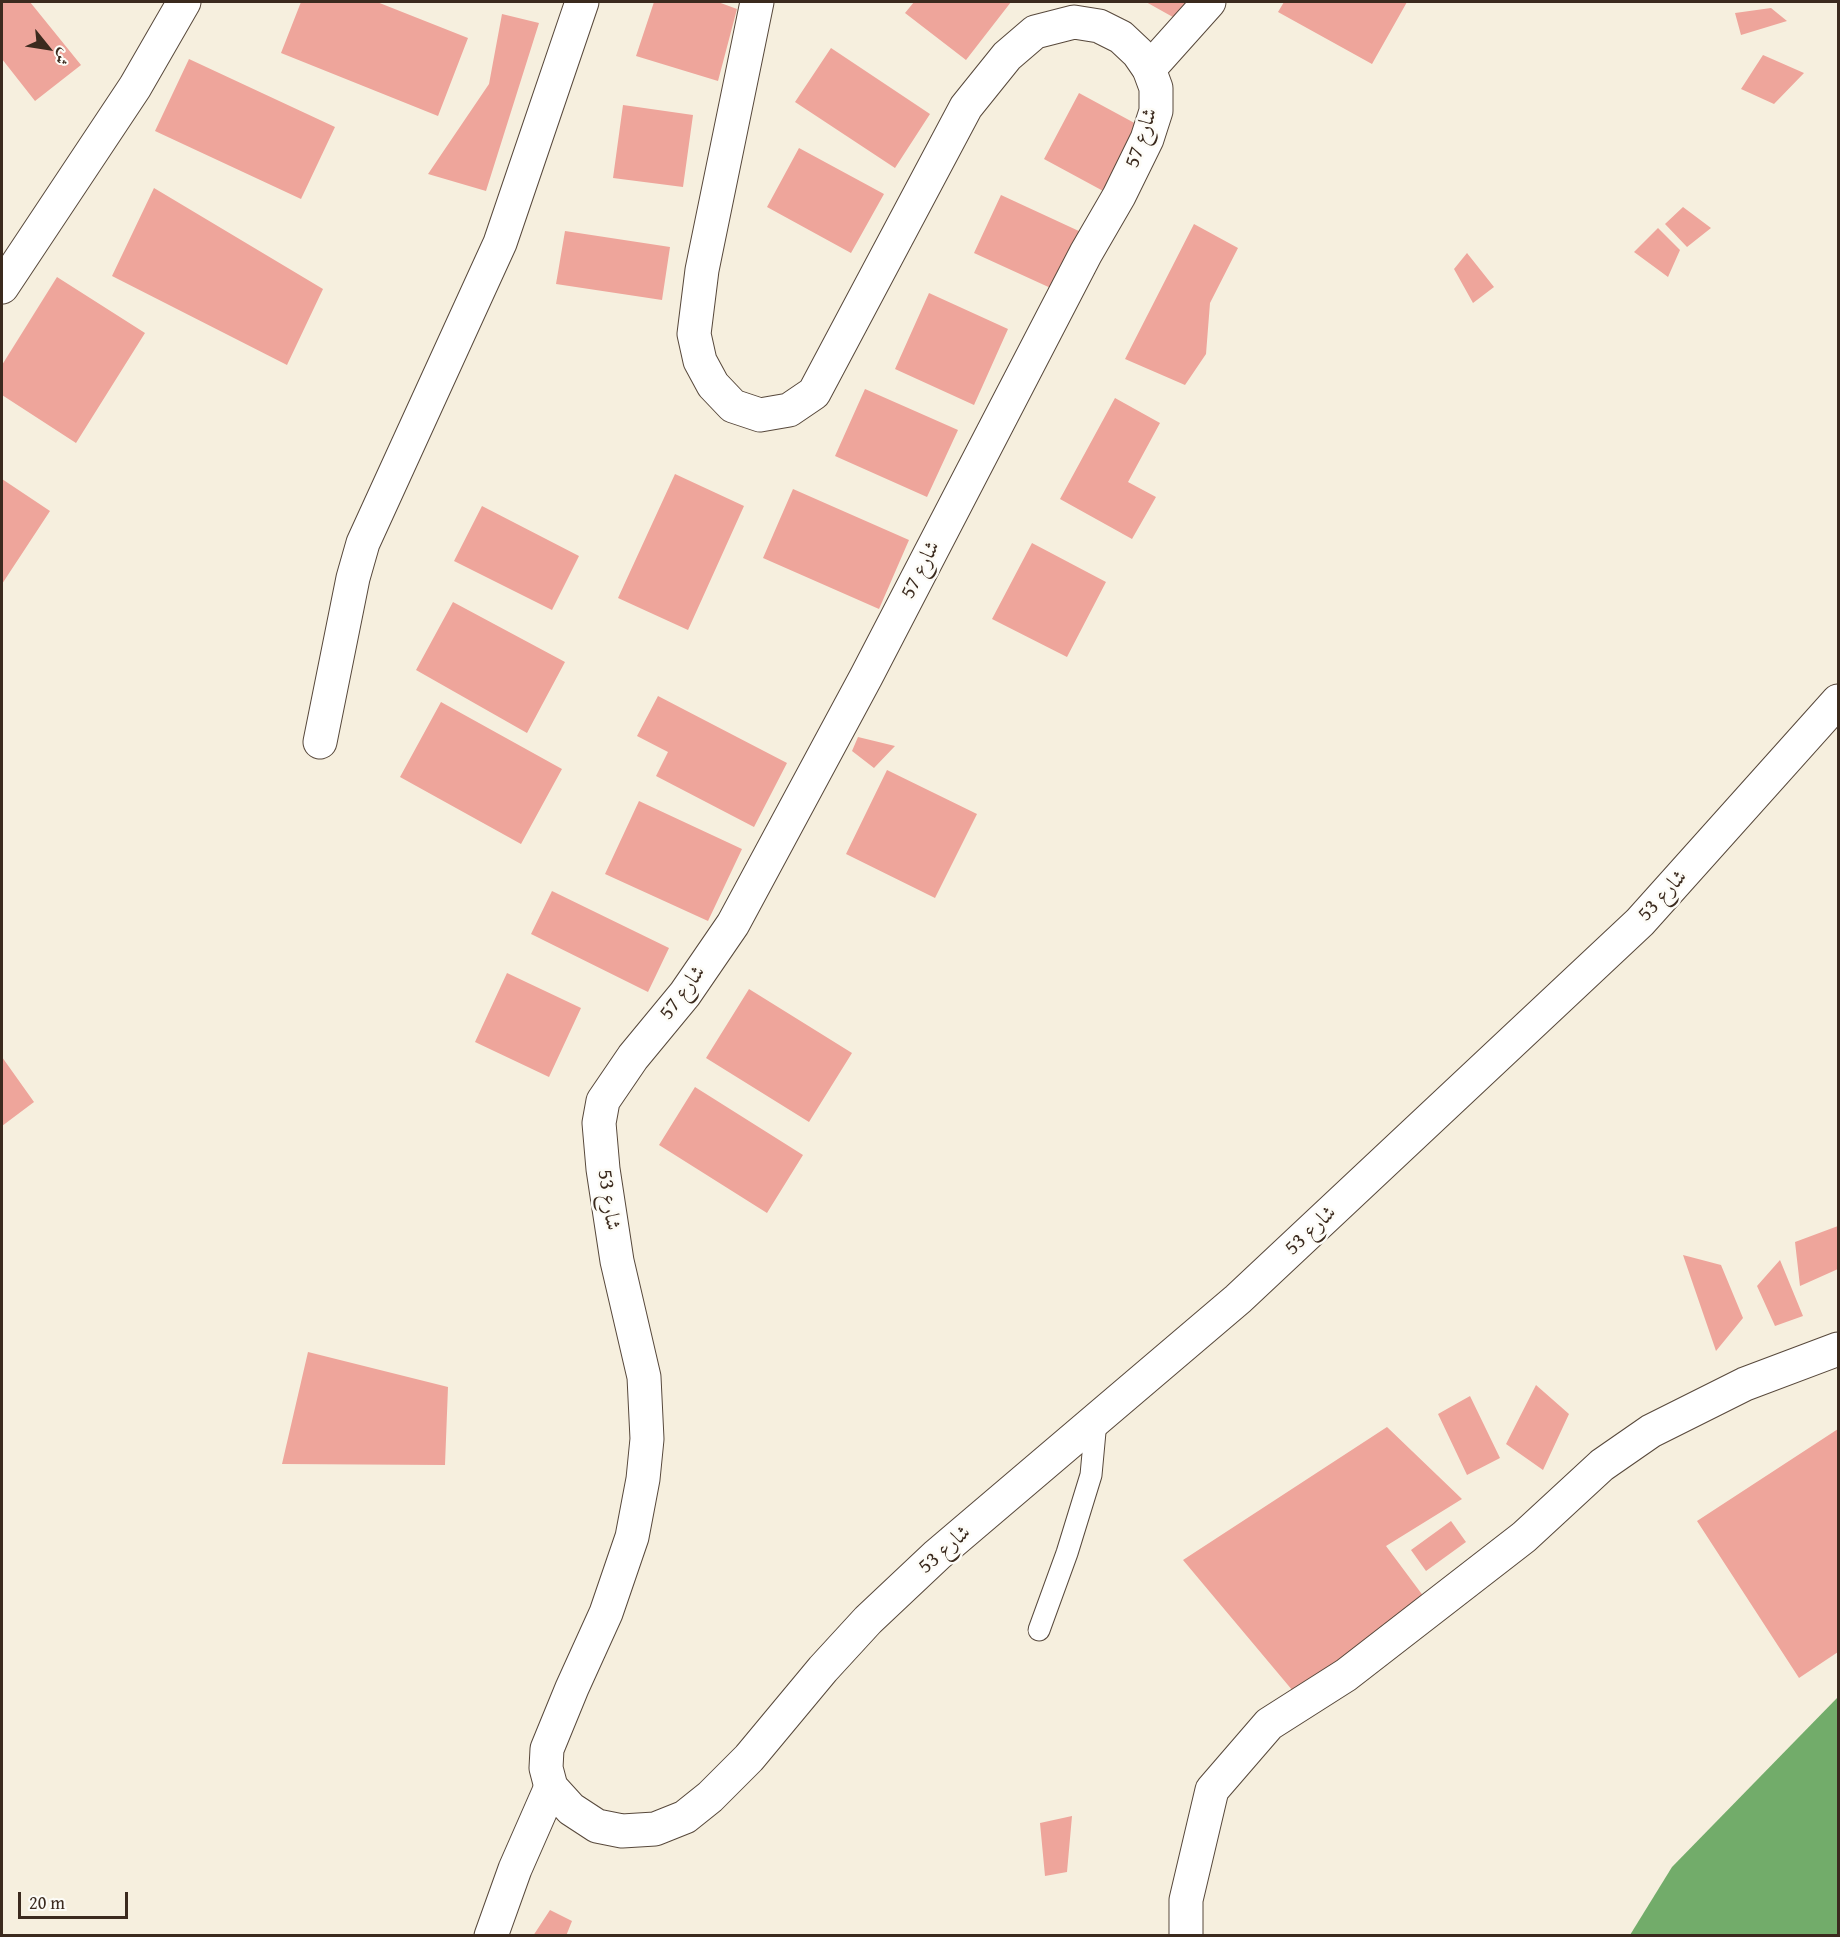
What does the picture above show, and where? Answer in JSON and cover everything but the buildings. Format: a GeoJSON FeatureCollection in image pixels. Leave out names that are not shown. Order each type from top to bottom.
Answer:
{"type":"FeatureCollection","features":[{"type":"Feature","properties":{"kind":"street"},"geometry":{"type":"LineString","coordinates":[[2,287],[135,87],[184,2]]}},
{"type":"Feature","properties":{"kind":"street"},"geometry":{"type":"LineString","coordinates":[[320,742],[353,578],[363,543],[500,243],[582,2]]}},
{"type":"Feature","properties":{"kind":"street","name":"شارع 57"},"geometry":{"type":"LineString","coordinates":[[603,1101],[633,1057],[685,994],[733,924],[866,677],[1086,253],[1119,196],[1147,139],[1156,111],[1156,88],[1149,69],[1138,53],[1121,38],[1099,26],[1074,22],[1035,32],[1007,56],[966,107],[814,393],[789,410],[760,415],[733,406],[713,385],[700,361],[694,334],[702,270],[757,2]]}},
{"type":"Feature","properties":{"kind":"street"},"geometry":{"type":"LineString","coordinates":[[1149,69],[1209,2]]}},
{"type":"Feature","properties":{"kind":"street","name":"شارع 53"},"geometry":{"type":"LineString","coordinates":[[603,1101],[599,1123],[603,1169],[617,1261],[644,1377],[647,1439],[643,1479],[632,1537],[606,1613],[572,1688],[548,1749],[546,1768],[551,1787],[571,1809],[597,1826],[622,1832],[655,1829],[685,1817],[749,1758],[800,1695],[868,1620],[937,1555],[1238,1299],[1640,922],[1839,701]]}},
{"type":"Feature","properties":{"kind":"street"},"geometry":{"type":"LineString","coordinates":[[1185,1935],[1186,1900],[1212,1790],[1269,1724],[1346,1675],[1524,1537],[1602,1466],[1651,1431],[1745,1384],[1839,1350]]}},
{"type":"Feature","properties":{"kind":"street"},"geometry":{"type":"LineString","coordinates":[[491,1935],[515,1869],[551,1787]]}},
{"type":"Feature","properties":{"kind":"lane"},"geometry":{"type":"LineString","coordinates":[[1039,1630],[1091,1475],[1096,1421]]}},
{"type":"Feature","properties":{"kind":"green space"},"geometry":{"type":"Polygon","coordinates":[[[1838,1697],[1838,1935],[1630,1935],[1672,1867],[1838,1697]]]}}]}
